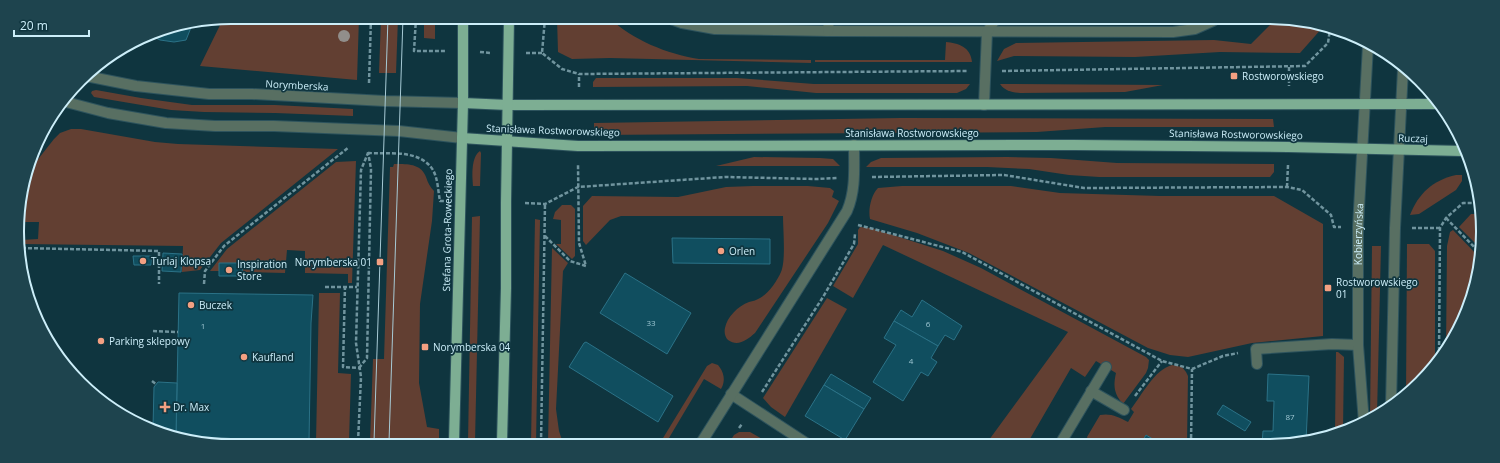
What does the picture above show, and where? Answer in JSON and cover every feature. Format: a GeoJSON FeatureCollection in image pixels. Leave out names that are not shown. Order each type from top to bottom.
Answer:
{"type":"FeatureCollection","features":[{"type":"Feature","properties":{"kind":"main road","name":"Stefana Grota-Roweckiego"},"geometry":{"type":"LineString","coordinates":[[454,439],[463,103],[463,24]]}},
{"type":"Feature","properties":{"kind":"main road"},"geometry":{"type":"LineString","coordinates":[[502,439],[506,288],[509,24]]}},
{"type":"Feature","properties":{"kind":"main road","name":"Norymberska"},"geometry":{"type":"LineString","coordinates":[[463,103],[508,105]]}},
{"type":"Feature","properties":{"kind":"main road"},"geometry":{"type":"LineString","coordinates":[[508,105],[1432,104]]}},
{"type":"Feature","properties":{"kind":"main road","name":"Stanisława Rostworowskiego"},"geometry":{"type":"LineString","coordinates":[[462,138],[578,146],[1083,145],[1362,148]]}},
{"type":"Feature","properties":{"kind":"main road","name":"Ruczaj"},"geometry":{"type":"LineString","coordinates":[[1362,148],[1460,151]]}},
{"type":"Feature","properties":{"kind":"street"},"geometry":{"type":"LineString","coordinates":[[689,24],[715,28],[828,31],[987,32],[1172,32],[1195,29],[1206,24]]}},
{"type":"Feature","properties":{"kind":"street"},"geometry":{"type":"LineString","coordinates":[[828,31],[829,24]]}},
{"type":"Feature","properties":{"kind":"street"},"geometry":{"type":"LineString","coordinates":[[984,105],[984,72],[987,32],[992,24]]}},
{"type":"Feature","properties":{"kind":"street","name":"Kobierzyńska"},"geometry":{"type":"LineString","coordinates":[[1363,416],[1358,345],[1358,227],[1368,50]]}},
{"type":"Feature","properties":{"kind":"street"},"geometry":{"type":"LineString","coordinates":[[1391,399],[1395,228],[1403,73]]}},
{"type":"Feature","properties":{"kind":"street","name":"Norymberska"},"geometry":{"type":"LineString","coordinates":[[93,77],[136,86],[209,94],[252,94],[380,101],[463,103]]}},
{"type":"Feature","properties":{"kind":"street"},"geometry":{"type":"LineString","coordinates":[[69,103],[108,113],[166,123],[215,126],[274,126],[399,131],[462,138]]}},
{"type":"Feature","properties":{"kind":"street"},"geometry":{"type":"LineString","coordinates":[[703,439],[847,211],[854,189],[854,145]]}},
{"type":"Feature","properties":{"kind":"street"},"geometry":{"type":"LineString","coordinates":[[1257,364],[1256,349],[1332,344],[1358,345]]}},
{"type":"Feature","properties":{"kind":"street"},"geometry":{"type":"LineString","coordinates":[[1063,439],[1106,367]]}},
{"type":"Feature","properties":{"kind":"street"},"geometry":{"type":"LineString","coordinates":[[1091,391],[1124,410]]}},
{"type":"Feature","properties":{"kind":"street"},"geometry":{"type":"LineString","coordinates":[[731,394],[800,439]]}},
{"type":"Feature","properties":{"kind":"path"},"geometry":{"type":"LineString","coordinates":[[369,88],[371,24]]}},
{"type":"Feature","properties":{"kind":"path"},"geometry":{"type":"LineString","coordinates":[[414,51],[416,24]]}},
{"type":"Feature","properties":{"kind":"path"},"geometry":{"type":"LineString","coordinates":[[545,24],[542,53],[562,69],[579,74],[984,72],[1289,67],[1304,66],[1328,43],[1329,33]]}},
{"type":"Feature","properties":{"kind":"path"},"geometry":{"type":"LineString","coordinates":[[1289,67],[1289,81]]}},
{"type":"Feature","properties":{"kind":"path"},"geometry":{"type":"LineString","coordinates":[[579,74],[579,87]]}},
{"type":"Feature","properties":{"kind":"path"},"geometry":{"type":"LineString","coordinates":[[204,284],[205,271],[224,246],[350,146]]}},
{"type":"Feature","properties":{"kind":"path"},"geometry":{"type":"LineString","coordinates":[[368,153],[398,154],[418,158],[433,170],[438,185],[440,201],[445,201]]}},
{"type":"Feature","properties":{"kind":"path"},"geometry":{"type":"LineString","coordinates":[[358,439],[361,377],[356,343],[361,170],[368,153]]}},
{"type":"Feature","properties":{"kind":"path"},"geometry":{"type":"LineString","coordinates":[[359,368],[367,358],[372,169],[368,153]]}},
{"type":"Feature","properties":{"kind":"path"},"geometry":{"type":"LineString","coordinates":[[1287,187],[1288,164]]}},
{"type":"Feature","properties":{"kind":"path"},"geometry":{"type":"LineString","coordinates":[[545,236],[570,261],[586,266],[579,243],[578,170]]}},
{"type":"Feature","properties":{"kind":"path"},"geometry":{"type":"LineString","coordinates":[[865,177],[1004,175],[1084,188],[1287,187],[1302,190],[1308,195],[1331,215],[1334,227]]}},
{"type":"Feature","properties":{"kind":"path"},"geometry":{"type":"LineString","coordinates":[[534,203],[545,204],[578,187],[725,177],[817,179],[842,178]]}},
{"type":"Feature","properties":{"kind":"path"},"geometry":{"type":"LineString","coordinates":[[872,184],[873,177]]}},
{"type":"Feature","properties":{"kind":"path"},"geometry":{"type":"LineString","coordinates":[[1439,350],[1440,228],[1446,218],[1463,203],[1474,203]]}},
{"type":"Feature","properties":{"kind":"path"},"geometry":{"type":"LineString","coordinates":[[541,439],[545,204]]}},
{"type":"Feature","properties":{"kind":"path"},"geometry":{"type":"LineString","coordinates":[[1446,218],[1476,248]]}},
{"type":"Feature","properties":{"kind":"path"},"geometry":{"type":"LineString","coordinates":[[761,394],[824,297],[854,244],[855,228],[861,219]]}},
{"type":"Feature","properties":{"kind":"path"},"geometry":{"type":"LineString","coordinates":[[857,224],[962,252],[1162,361],[1192,369],[1223,356],[1256,349]]}},
{"type":"Feature","properties":{"kind":"path"},"geometry":{"type":"LineString","coordinates":[[1407,228],[1440,228]]}},
{"type":"Feature","properties":{"kind":"path"},"geometry":{"type":"LineString","coordinates":[[24,248],[160,251],[159,284]]}},
{"type":"Feature","properties":{"kind":"path"},"geometry":{"type":"LineString","coordinates":[[345,286],[344,367],[359,368]]}},
{"type":"Feature","properties":{"kind":"path"},"geometry":{"type":"LineString","coordinates":[[324,287],[357,287]]}},
{"type":"Feature","properties":{"kind":"path"},"geometry":{"type":"LineString","coordinates":[[153,331],[178,332]]}},
{"type":"Feature","properties":{"kind":"path"},"geometry":{"type":"LineString","coordinates":[[1124,410],[1162,361]]}},
{"type":"Feature","properties":{"kind":"path"},"geometry":{"type":"LineString","coordinates":[[1191,439],[1192,369]]}},
{"type":"Feature","properties":{"kind":"path"},"geometry":{"type":"LineString","coordinates":[[152,381],[156,384]]}},
{"type":"Feature","properties":{"kind":"path"},"geometry":{"type":"LineString","coordinates":[[739,428],[742,424]]}},
{"type":"Feature","properties":{"kind":"shaded area"},"geometry":{"type":"Polygon","coordinates":[[[221,24],[359,24],[357,80],[200,66],[221,24]]]}},
{"type":"Feature","properties":{"kind":"shaded area"},"geometry":{"type":"Polygon","coordinates":[[[381,24],[398,24],[396,73],[379,73],[381,24]]]}},
{"type":"Feature","properties":{"kind":"shaded area"},"geometry":{"type":"Polygon","coordinates":[[[424,24],[435,24],[435,39],[424,38],[424,24]]]}},
{"type":"Feature","properties":{"kind":"shaded area"},"geometry":{"type":"Polygon","coordinates":[[[557,24],[616,24],[651,45],[687,57],[699,59],[811,60],[811,63],[610,58],[572,59],[558,52],[557,24]]]}},
{"type":"Feature","properties":{"kind":"shaded area"},"geometry":{"type":"Polygon","coordinates":[[[1271,24],[1282,24],[1320,31],[1300,53],[1220,52],[1135,57],[1014,56],[997,61],[1004,49],[1016,43],[1214,40],[1251,44],[1271,24]]]}},
{"type":"Feature","properties":{"kind":"shaded area"},"geometry":{"type":"Polygon","coordinates":[[[946,42],[955,43],[966,49],[972,62],[815,62],[815,60],[945,60],[946,42]]]}},
{"type":"Feature","properties":{"kind":"shaded area"},"geometry":{"type":"Polygon","coordinates":[[[596,78],[737,78],[814,84],[970,84],[966,89],[957,93],[816,93],[747,86],[593,87],[593,82],[596,78]]]}},
{"type":"Feature","properties":{"kind":"shaded area"},"geometry":{"type":"Polygon","coordinates":[[[1000,84],[1163,85],[1125,92],[1020,93],[1008,91],[1000,84]]]}},
{"type":"Feature","properties":{"kind":"shaded area"},"geometry":{"type":"Polygon","coordinates":[[[96,90],[192,105],[275,105],[353,109],[353,116],[171,110],[94,97],[91,93],[92,91],[96,90]]]}},
{"type":"Feature","properties":{"kind":"shaded area"},"geometry":{"type":"Polygon","coordinates":[[[901,118],[1273,119],[1274,127],[1105,127],[1037,132],[594,135],[594,123],[901,118]]]}},
{"type":"Feature","properties":{"kind":"shaded area"},"geometry":{"type":"Polygon","coordinates":[[[71,129],[81,129],[155,142],[178,144],[338,149],[221,243],[200,270],[182,272],[183,246],[24,244],[24,240],[38,239],[39,222],[24,222],[28,191],[35,165],[60,133],[71,129]]]}},
{"type":"Feature","properties":{"kind":"shaded area"},"geometry":{"type":"Polygon","coordinates":[[[480,151],[480,186],[473,186],[472,172],[474,162],[480,151]]]}},
{"type":"Feature","properties":{"kind":"shaded area"},"geometry":{"type":"Polygon","coordinates":[[[754,157],[833,159],[840,166],[716,166],[754,157]]]}},
{"type":"Feature","properties":{"kind":"shaded area"},"geometry":{"type":"Polygon","coordinates":[[[881,158],[1051,158],[1117,163],[1274,164],[1274,172],[1270,177],[1099,177],[1069,175],[1029,169],[987,167],[866,167],[871,162],[881,158]]]}},
{"type":"Feature","properties":{"kind":"shaded area"},"geometry":{"type":"Polygon","coordinates":[[[356,161],[352,283],[348,283],[348,274],[305,273],[305,251],[287,250],[285,273],[242,272],[242,263],[219,263],[219,271],[210,271],[227,249],[336,162],[356,161]]]}},
{"type":"Feature","properties":{"kind":"shaded area"},"geometry":{"type":"Polygon","coordinates":[[[394,164],[403,164],[413,165],[421,169],[424,172],[429,185],[434,191],[432,221],[420,304],[419,383],[427,427],[439,429],[439,439],[370,439],[373,359],[384,359],[390,167],[393,167],[394,164]]]}},
{"type":"Feature","properties":{"kind":"shaded area"},"geometry":{"type":"Polygon","coordinates":[[[1456,175],[1462,175],[1462,181],[1456,190],[1419,214],[1410,215],[1413,207],[1427,189],[1440,180],[1456,175]]]}},
{"type":"Feature","properties":{"kind":"shaded area"},"geometry":{"type":"Polygon","coordinates":[[[808,186],[830,188],[834,191],[832,197],[839,201],[828,223],[755,333],[739,343],[728,340],[725,333],[726,324],[737,309],[745,304],[759,299],[767,293],[781,272],[783,267],[784,245],[783,216],[621,216],[610,220],[586,245],[583,241],[583,206],[592,196],[678,197],[726,187],[808,186]]]}},
{"type":"Feature","properties":{"kind":"shaded area"},"geometry":{"type":"Polygon","coordinates":[[[902,186],[1011,186],[1060,193],[1160,196],[1274,196],[1323,224],[1323,336],[1252,343],[1188,357],[1170,355],[1148,348],[969,253],[917,233],[870,219],[869,211],[871,203],[878,188],[902,186]]]}},
{"type":"Feature","properties":{"kind":"shaded area"},"geometry":{"type":"Polygon","coordinates":[[[562,205],[571,205],[575,209],[575,256],[572,259],[556,244],[561,244],[561,220],[553,219],[555,212],[562,205]]]}},
{"type":"Feature","properties":{"kind":"shaded area"},"geometry":{"type":"Polygon","coordinates":[[[1471,214],[1475,214],[1476,244],[1459,227],[1471,214]]]}},
{"type":"Feature","properties":{"kind":"shaded area"},"geometry":{"type":"Polygon","coordinates":[[[480,216],[475,439],[468,439],[472,217],[480,216]]]}},
{"type":"Feature","properties":{"kind":"shaded area"},"geometry":{"type":"Polygon","coordinates":[[[535,219],[540,220],[536,439],[531,439],[535,219]]]}},
{"type":"Feature","properties":{"kind":"shaded area"},"geometry":{"type":"Polygon","coordinates":[[[860,227],[871,228],[943,251],[981,268],[1146,357],[1149,360],[1146,373],[1123,404],[1115,390],[1116,373],[1096,361],[1085,377],[1071,368],[1030,439],[990,439],[1068,332],[883,245],[853,298],[833,286],[858,244],[858,230],[860,227]]]}},
{"type":"Feature","properties":{"kind":"shaded area"},"geometry":{"type":"Polygon","coordinates":[[[1453,230],[1475,253],[1472,272],[1465,298],[1455,323],[1446,338],[1447,246],[1450,232],[1453,230]]]}},
{"type":"Feature","properties":{"kind":"shaded area"},"geometry":{"type":"Polygon","coordinates":[[[1407,244],[1429,244],[1435,251],[1435,355],[1425,368],[1406,387],[1407,244]]]}},
{"type":"Feature","properties":{"kind":"shaded area"},"geometry":{"type":"Polygon","coordinates":[[[1372,246],[1381,246],[1377,408],[1370,412],[1372,246]]]}},
{"type":"Feature","properties":{"kind":"shaded area"},"geometry":{"type":"Polygon","coordinates":[[[552,248],[568,263],[563,271],[556,409],[562,439],[548,439],[552,248]]]}},
{"type":"Feature","properties":{"kind":"shaded area"},"geometry":{"type":"Polygon","coordinates":[[[319,293],[340,293],[338,373],[351,374],[349,439],[316,439],[319,293]]]}},
{"type":"Feature","properties":{"kind":"shaded area"},"geometry":{"type":"Polygon","coordinates":[[[827,298],[847,309],[785,417],[771,407],[763,398],[827,298]]]}},
{"type":"Feature","properties":{"kind":"shaded area"},"geometry":{"type":"Polygon","coordinates":[[[1336,352],[1338,352],[1344,357],[1343,425],[1335,428],[1336,352]]]}},
{"type":"Feature","properties":{"kind":"shaded area"},"geometry":{"type":"Polygon","coordinates":[[[712,363],[718,365],[722,371],[724,380],[721,389],[704,379],[668,439],[662,439],[707,366],[712,363]]]}},
{"type":"Feature","properties":{"kind":"shaded area"},"geometry":{"type":"Polygon","coordinates":[[[1172,365],[1182,367],[1188,376],[1187,439],[1153,439],[1146,435],[1143,439],[1088,439],[1087,437],[1100,415],[1111,415],[1128,422],[1134,412],[1131,409],[1154,377],[1172,365]]]}},
{"type":"Feature","properties":{"kind":"shaded area"},"geometry":{"type":"Polygon","coordinates":[[[739,432],[750,432],[762,439],[732,439],[734,435],[739,432]]]}},
{"type":"Feature","properties":{"kind":"building"},"geometry":{"type":"Polygon","coordinates":[[[191,28],[186,40],[174,42],[157,38],[191,28]]]}},
{"type":"Feature","properties":{"kind":"building","name":"Orlen"},"geometry":{"type":"Polygon","coordinates":[[[672,238],[770,239],[770,264],[673,263],[672,238]]]}},
{"type":"Feature","properties":{"kind":"building"},"geometry":{"type":"Polygon","coordinates":[[[163,253],[182,254],[181,272],[162,271],[163,253]]]}},
{"type":"Feature","properties":{"kind":"building"},"geometry":{"type":"Polygon","coordinates":[[[133,256],[152,256],[151,265],[134,265],[133,256]]]}},
{"type":"Feature","properties":{"kind":"building"},"geometry":{"type":"Polygon","coordinates":[[[219,263],[243,263],[242,276],[219,276],[219,263]]]}},
{"type":"Feature","properties":{"kind":"building"},"geometry":{"type":"Polygon","coordinates":[[[625,273],[691,313],[667,354],[600,313],[625,273]]]}},
{"type":"Feature","properties":{"kind":"building","name":"Kaufland"},"geometry":{"type":"Polygon","coordinates":[[[179,293],[313,295],[311,323],[309,439],[218,439],[176,431],[179,293]]]}},
{"type":"Feature","properties":{"kind":"building"},"geometry":{"type":"Polygon","coordinates":[[[922,300],[962,326],[954,340],[945,335],[938,346],[894,321],[901,310],[912,317],[922,300]]]}},
{"type":"Feature","properties":{"kind":"building"},"geometry":{"type":"Polygon","coordinates":[[[894,321],[938,346],[931,358],[937,362],[928,376],[921,372],[903,401],[873,382],[896,345],[884,338],[894,321]]]}},
{"type":"Feature","properties":{"kind":"building"},"geometry":{"type":"Polygon","coordinates":[[[586,342],[673,396],[658,422],[569,367],[586,342]]]}},
{"type":"Feature","properties":{"kind":"building"},"geometry":{"type":"Polygon","coordinates":[[[831,374],[871,398],[864,409],[824,385],[831,374]]]}},
{"type":"Feature","properties":{"kind":"building"},"geometry":{"type":"Polygon","coordinates":[[[1268,374],[1309,376],[1306,435],[1282,439],[1262,439],[1263,431],[1273,431],[1274,401],[1267,401],[1268,374]]]}},
{"type":"Feature","properties":{"kind":"building","name":"Dr. Max"},"geometry":{"type":"Polygon","coordinates":[[[158,382],[177,383],[176,431],[153,423],[154,387],[158,382]]]}},
{"type":"Feature","properties":{"kind":"building"},"geometry":{"type":"Polygon","coordinates":[[[824,385],[864,409],[846,439],[805,416],[824,385]]]}},
{"type":"Feature","properties":{"kind":"building"},"geometry":{"type":"Polygon","coordinates":[[[1223,405],[1251,422],[1245,431],[1217,414],[1223,405]]]}},
{"type":"Feature","properties":{"kind":"building"},"geometry":{"type":"Polygon","coordinates":[[[1146,435],[1153,439],[1144,439],[1146,435]]]}},
{"type":"Feature","properties":{"kind":"tram line"},"geometry":{"type":"LineString","coordinates":[[374,439],[388,24]]}},
{"type":"Feature","properties":{"kind":"tram line"},"geometry":{"type":"LineString","coordinates":[[389,439],[403,24]]}},
{"type":"Feature","properties":{"kind":"place","name":"Rostworowskiego"},"geometry":{"type":"Point","coordinates":[1234,76]}},
{"type":"Feature","properties":{"kind":"place","name":"Orlen"},"geometry":{"type":"Point","coordinates":[721,251]}},
{"type":"Feature","properties":{"kind":"place","name":"Turlaj Klopsa"},"geometry":{"type":"Point","coordinates":[143,261]}},
{"type":"Feature","properties":{"kind":"place","name":"Norymberska 01"},"geometry":{"type":"Point","coordinates":[380,262]}},
{"type":"Feature","properties":{"kind":"place","name":"Inspiration Store"},"geometry":{"type":"Point","coordinates":[229,270]}},
{"type":"Feature","properties":{"kind":"place","name":"Rostworowskiego 01"},"geometry":{"type":"Point","coordinates":[1328,288]}},
{"type":"Feature","properties":{"kind":"place","name":"Buczek"},"geometry":{"type":"Point","coordinates":[191,305]}},
{"type":"Feature","properties":{"kind":"place","name":"Parking sklepowy"},"geometry":{"type":"Point","coordinates":[101,341]}},
{"type":"Feature","properties":{"kind":"place","name":"Norymberska 04"},"geometry":{"type":"Point","coordinates":[425,347]}},
{"type":"Feature","properties":{"kind":"place","name":"Kaufland"},"geometry":{"type":"Point","coordinates":[244,357]}},
{"type":"Feature","properties":{"kind":"place","name":"Dr. Max"},"geometry":{"type":"Point","coordinates":[165,407]}}]}
